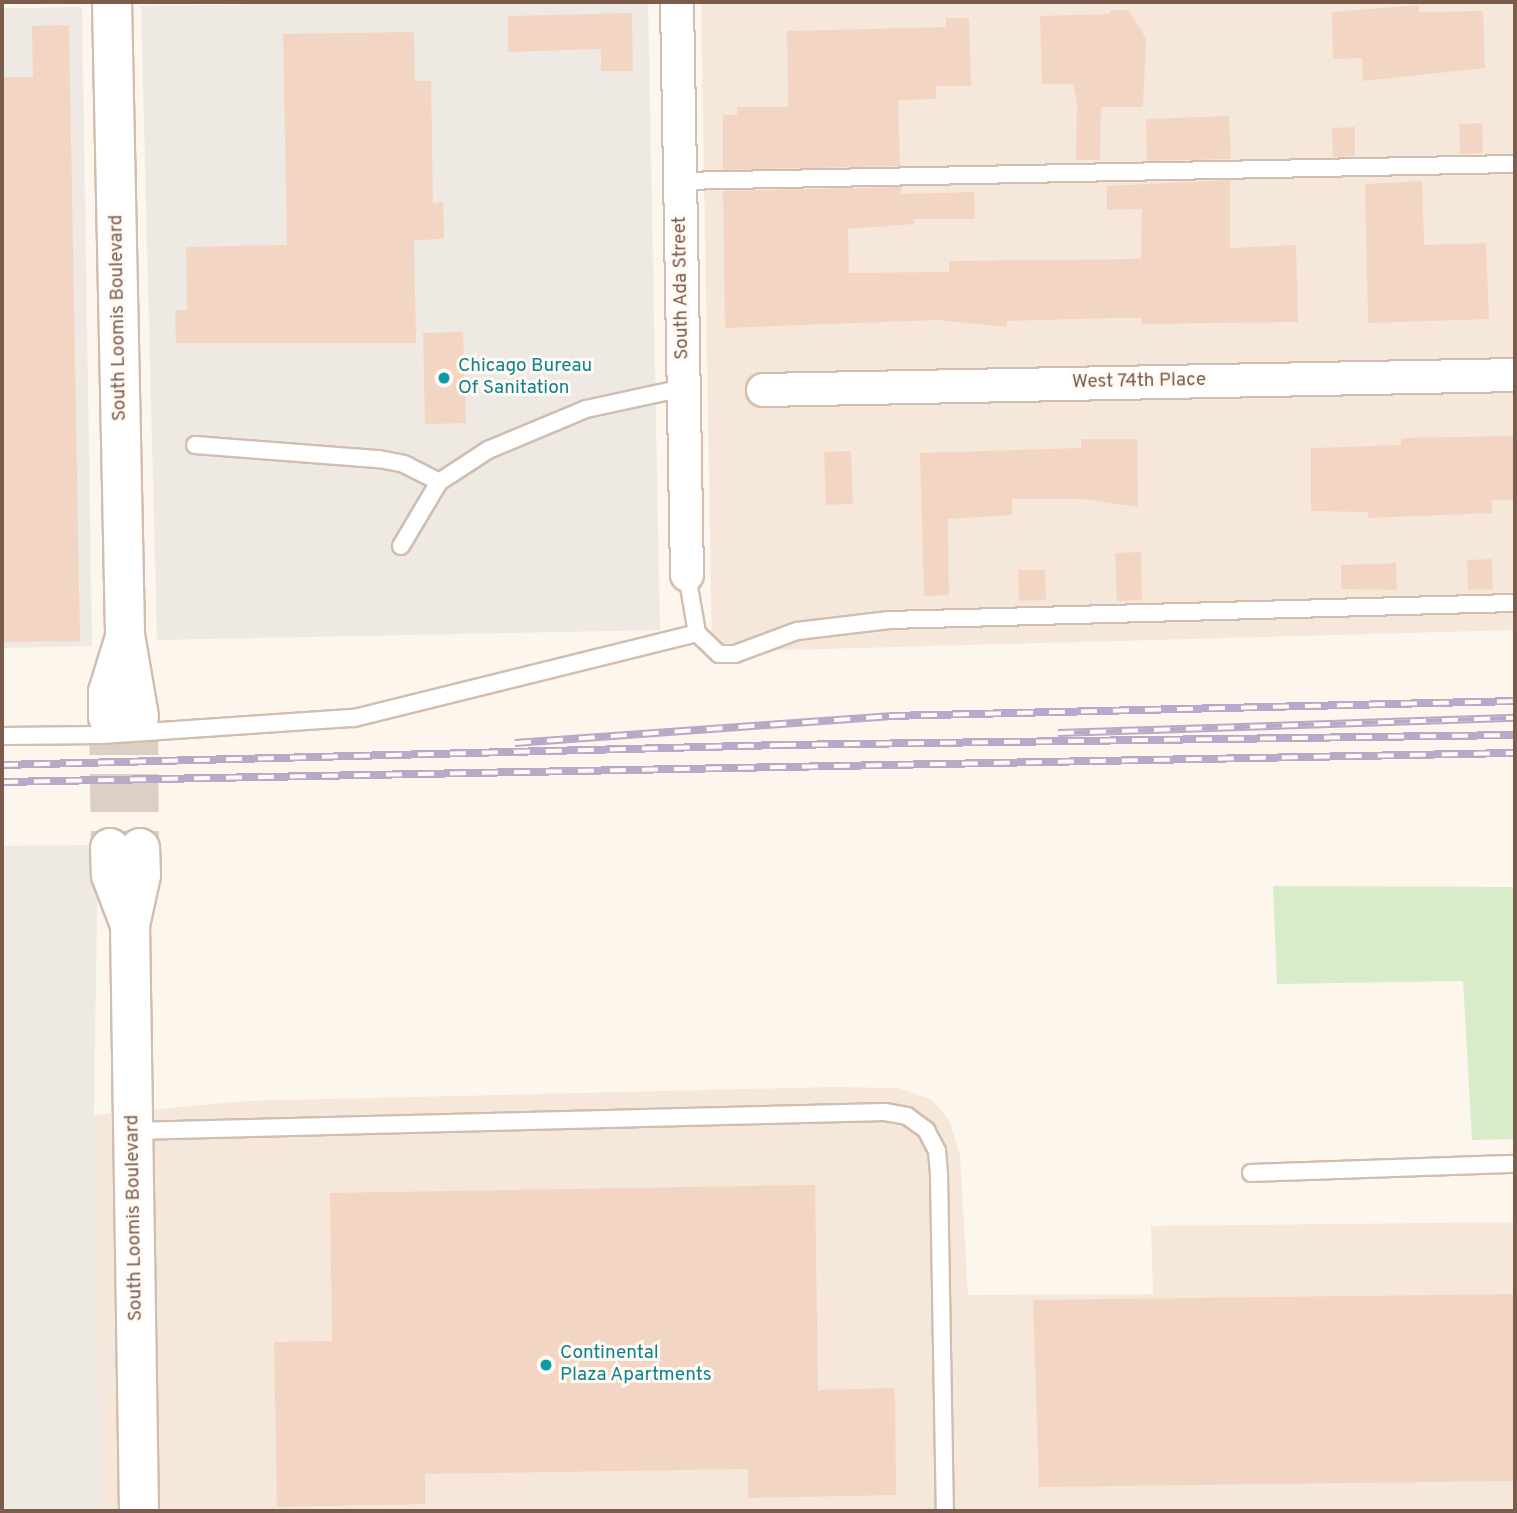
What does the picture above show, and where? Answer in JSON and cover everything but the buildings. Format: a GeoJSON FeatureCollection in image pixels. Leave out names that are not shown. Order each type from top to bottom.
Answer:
{"type":"FeatureCollection","features":[{"type":"Feature","properties":{"kind":"street","name":"South Loomis Boulevard"},"geometry":{"type":"LineString","coordinates":[[112,2],[125,635],[108,692],[124,717]]}},
{"type":"Feature","properties":{"kind":"street","name":"South Ada Street"},"geometry":{"type":"LineString","coordinates":[[677,2],[687,575]]}},
{"type":"Feature","properties":{"kind":"street","name":"West 74th Place"},"geometry":{"type":"LineString","coordinates":[[763,390],[1515,375]]}},
{"type":"Feature","properties":{"kind":"street","name":"South Loomis Boulevard"},"geometry":{"type":"LineString","coordinates":[[125,848],[141,875],[130,925],[139,1511]]}},
{"type":"Feature","properties":{"kind":"lane"},"geometry":{"type":"LineString","coordinates":[[680,181],[1515,164]]}},
{"type":"Feature","properties":{"kind":"lane"},"geometry":{"type":"LineString","coordinates":[[401,546],[439,482],[488,450],[586,409],[683,388]]}},
{"type":"Feature","properties":{"kind":"lane"},"geometry":{"type":"LineString","coordinates":[[195,445],[379,459],[404,464],[439,482]]}},
{"type":"Feature","properties":{"kind":"lane"},"geometry":{"type":"LineString","coordinates":[[687,575],[697,634],[709,648],[735,654],[797,631],[889,620],[1515,603]]}},
{"type":"Feature","properties":{"kind":"lane"},"geometry":{"type":"LineString","coordinates":[[2,736],[102,735],[354,718],[697,634]]}},
{"type":"Feature","properties":{"kind":"lane"},"geometry":{"type":"LineString","coordinates":[[134,1131],[857,1112],[907,1116],[926,1130],[936,1151],[939,1175],[945,1511]]}},
{"type":"Feature","properties":{"kind":"lane"},"geometry":{"type":"LineString","coordinates":[[1251,1173],[1515,1164]]}},
{"type":"Feature","properties":{"kind":"shaded area"},"geometry":{"type":"Polygon","coordinates":[[[648,2],[660,630],[157,640],[141,6],[648,2]]]}},
{"type":"Feature","properties":{"kind":"shaded area"},"geometry":{"type":"Polygon","coordinates":[[[701,2],[1515,2],[1515,630],[712,652],[701,2]]]}},
{"type":"Feature","properties":{"kind":"shaded area"},"geometry":{"type":"Polygon","coordinates":[[[82,7],[92,646],[2,648],[2,8],[82,7]]]}},
{"type":"Feature","properties":{"kind":"shaded area"},"geometry":{"type":"Polygon","coordinates":[[[98,845],[94,1115],[101,1511],[2,1511],[2,846],[98,845]]]}},
{"type":"Feature","properties":{"kind":"shaded area"},"geometry":{"type":"Polygon","coordinates":[[[830,1087],[899,1088],[932,1100],[949,1120],[960,1155],[968,1295],[1153,1294],[1151,1226],[1515,1222],[1515,1511],[101,1511],[94,1115],[247,1101],[830,1087]]]}},
{"type":"Feature","properties":{"kind":"green space"},"geometry":{"type":"Polygon","coordinates":[[[1273,886],[1515,887],[1515,1139],[1472,1140],[1463,981],[1277,984],[1273,886]]]}},
{"type":"Feature","properties":{"kind":"tunnel"},"geometry":{"type":"LineString","coordinates":[[108,717],[110,848]]}},
{"type":"Feature","properties":{"kind":"tunnel"},"geometry":{"type":"LineString","coordinates":[[139,717],[140,848]]}},
{"type":"Feature","properties":{"kind":"railway"},"geometry":{"type":"LineString","coordinates":[[515,743],[889,716],[1515,701]]}},
{"type":"Feature","properties":{"kind":"railway"},"geometry":{"type":"LineString","coordinates":[[1058,733],[1515,718]]}},
{"type":"Feature","properties":{"kind":"railway"},"geometry":{"type":"LineString","coordinates":[[2,765],[780,745],[1515,735]]}},
{"type":"Feature","properties":{"kind":"railway"},"geometry":{"type":"LineString","coordinates":[[2,782],[1515,753]]}},
{"type":"Feature","properties":{"kind":"place","name":"Chicago Bureau Of Sanitation"},"geometry":{"type":"Point","coordinates":[444,378]}},
{"type":"Feature","properties":{"kind":"place","name":"Continental Plaza Apartments"},"geometry":{"type":"Point","coordinates":[546,1365]}}]}
